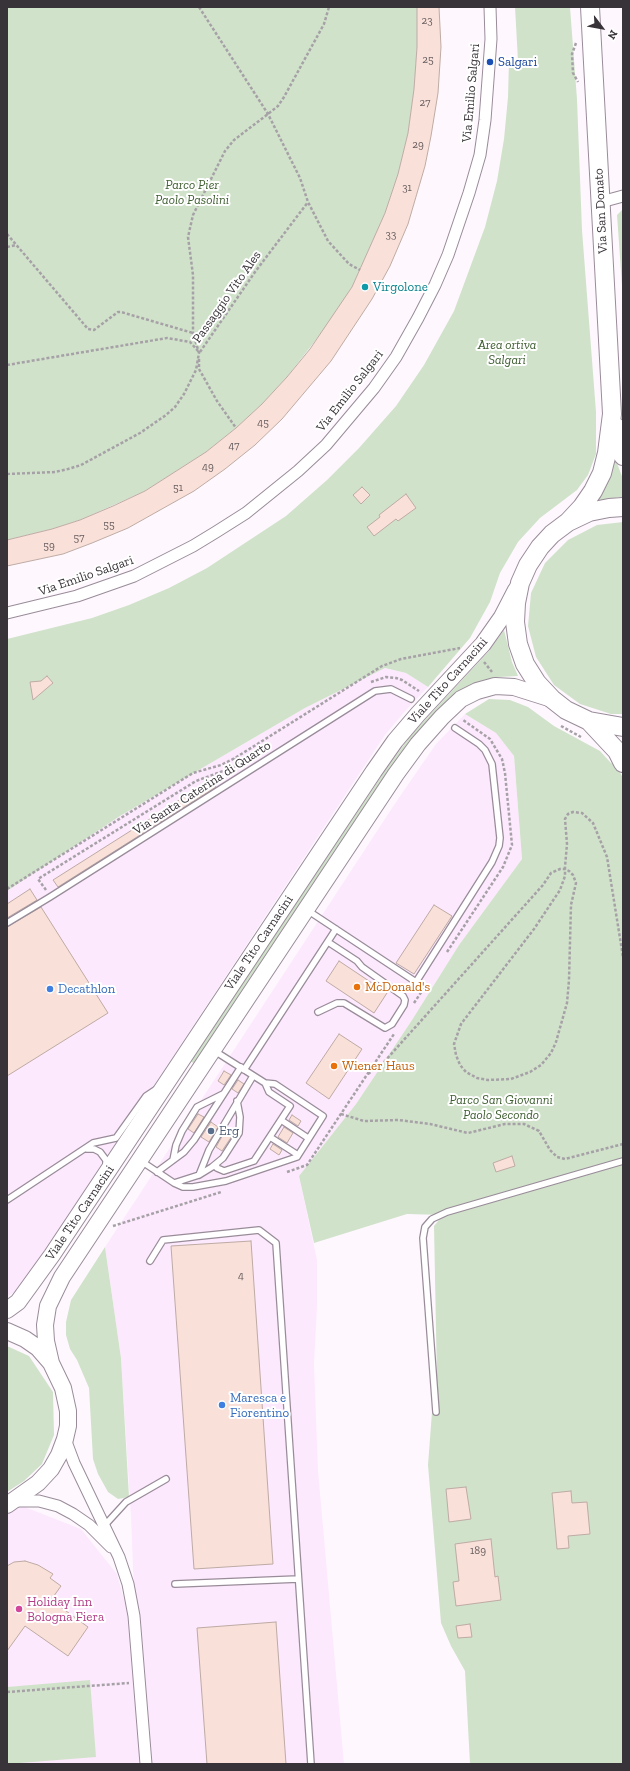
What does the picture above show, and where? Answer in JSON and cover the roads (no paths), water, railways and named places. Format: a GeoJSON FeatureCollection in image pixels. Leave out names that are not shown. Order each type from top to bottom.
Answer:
{"type":"FeatureCollection","features":[{"type":"Feature","properties":{"kind":"main road","name":"Via San Donato"},"geometry":{"type":"LineString","coordinates":[[568,522],[582,507],[602,474],[607,453],[612,414],[590,7]]}},
{"type":"Feature","properties":{"kind":"main road","name":"Via San Donato"},"geometry":{"type":"LineString","coordinates":[[612,414],[623,456]]}},
{"type":"Feature","properties":{"kind":"main road"},"geometry":{"type":"LineString","coordinates":[[623,507],[589,512],[568,522],[552,534],[540,547],[528,565],[520,583],[516,603],[515,622],[518,644],[525,664],[537,683],[552,699],[566,710],[589,721],[623,727]]}},
{"type":"Feature","properties":{"kind":"main road","name":"Viale Tito Carnacini"},"geometry":{"type":"LineString","coordinates":[[7,1310],[18,1302],[36,1278],[395,741],[483,644],[502,617],[520,583]]}},
{"type":"Feature","properties":{"kind":"main road","name":"Viale Tito Carnacini"},"geometry":{"type":"LineString","coordinates":[[51,1363],[45,1330],[48,1306],[58,1284],[408,758],[442,717],[461,699],[477,691],[495,686],[514,687],[552,699]]}},
{"type":"Feature","properties":{"kind":"main road"},"geometry":{"type":"LineString","coordinates":[[589,721],[617,751],[623,763]]}},
{"type":"Feature","properties":{"kind":"main road"},"geometry":{"type":"LineString","coordinates":[[7,1330],[25,1339],[38,1348],[51,1363],[61,1383],[67,1403],[68,1426],[59,1455],[51,1469],[38,1483],[10,1503]]}},
{"type":"Feature","properties":{"kind":"street","name":"Via Emilio Salgari"},"geometry":{"type":"LineString","coordinates":[[7,613],[77,596],[134,576],[193,546],[216,532],[252,508],[298,471],[326,445],[374,388],[396,357],[431,292],[448,255],[469,194],[480,155],[485,120],[491,39],[490,7]]}},
{"type":"Feature","properties":{"kind":"street"},"geometry":{"type":"LineString","coordinates":[[601,202],[623,196]]}},
{"type":"Feature","properties":{"kind":"street"},"geometry":{"type":"LineString","coordinates":[[65,1439],[74,1463],[119,1557],[128,1584],[134,1616],[146,1764]]}},
{"type":"Feature","properties":{"kind":"street"},"geometry":{"type":"LineString","coordinates":[[10,1503],[39,1501],[58,1506],[89,1525],[119,1557]]}},
{"type":"Feature","properties":{"kind":"lane","name":"Via Santa Caterina di Quarto"},"geometry":{"type":"LineString","coordinates":[[7,923],[371,693],[383,689],[391,689],[411,699]]}},
{"type":"Feature","properties":{"kind":"lane"},"geometry":{"type":"LineString","coordinates":[[306,910],[416,982],[497,854],[500,838],[492,764],[479,744],[455,728]]}},
{"type":"Feature","properties":{"kind":"lane"},"geometry":{"type":"LineString","coordinates":[[157,1172],[184,1152],[194,1140],[336,929]]}},
{"type":"Feature","properties":{"kind":"lane"},"geometry":{"type":"LineString","coordinates":[[318,1012],[337,1003],[344,1003],[385,1028],[392,1024],[404,1005],[405,1000],[403,996],[362,967],[358,961],[328,942]]}},
{"type":"Feature","properties":{"kind":"lane"},"geometry":{"type":"LineString","coordinates":[[139,1161],[174,1183],[183,1187],[193,1187],[211,1185],[297,1157],[323,1116],[275,1084],[265,1083],[213,1050]]}},
{"type":"Feature","properties":{"kind":"lane"},"geometry":{"type":"LineString","coordinates":[[199,1175],[209,1150],[253,1076]]}},
{"type":"Feature","properties":{"kind":"lane"},"geometry":{"type":"LineString","coordinates":[[7,1200],[94,1143],[116,1138],[146,1096],[167,1082]]}},
{"type":"Feature","properties":{"kind":"lane"},"geometry":{"type":"LineString","coordinates":[[216,1164],[216,1168],[224,1171],[254,1161],[290,1106],[269,1092],[265,1083]]}},
{"type":"Feature","properties":{"kind":"lane"},"geometry":{"type":"LineString","coordinates":[[173,1160],[176,1145],[182,1131],[197,1107],[224,1094]]}},
{"type":"Feature","properties":{"kind":"lane"},"geometry":{"type":"LineString","coordinates":[[174,1183],[199,1175],[223,1158],[239,1133],[240,1117],[237,1102]]}},
{"type":"Feature","properties":{"kind":"lane"},"geometry":{"type":"LineString","coordinates":[[281,1120],[308,1138]]}},
{"type":"Feature","properties":{"kind":"lane"},"geometry":{"type":"LineString","coordinates":[[270,1137],[298,1155]]}},
{"type":"Feature","properties":{"kind":"lane"},"geometry":{"type":"LineString","coordinates":[[87,1149],[94,1149],[100,1152],[106,1160],[107,1172]]}},
{"type":"Feature","properties":{"kind":"lane"},"geometry":{"type":"LineString","coordinates":[[436,1412],[423,1238],[425,1227],[432,1219],[447,1212],[623,1161]]}},
{"type":"Feature","properties":{"kind":"lane"},"geometry":{"type":"LineString","coordinates":[[150,1261],[163,1240],[259,1230],[276,1243],[311,1764]]}},
{"type":"Feature","properties":{"kind":"lane"},"geometry":{"type":"LineString","coordinates":[[105,1526],[126,1502],[166,1479]]}},
{"type":"Feature","properties":{"kind":"lane"},"geometry":{"type":"LineString","coordinates":[[174,1584],[298,1578]]}},
{"type":"Feature","properties":{"kind":"place","name":"Salgari"},"geometry":{"type":"Point","coordinates":[490,62]}},
{"type":"Feature","properties":{"kind":"place","name":"Virgolone"},"geometry":{"type":"Point","coordinates":[365,287]}},
{"type":"Feature","properties":{"kind":"place","name":"McDonald's"},"geometry":{"type":"Point","coordinates":[357,987]}},
{"type":"Feature","properties":{"kind":"place","name":"Decathlon"},"geometry":{"type":"Point","coordinates":[50,989]}},
{"type":"Feature","properties":{"kind":"place","name":"Wiener Haus"},"geometry":{"type":"Point","coordinates":[334,1066]}},
{"type":"Feature","properties":{"kind":"place","name":"Erg"},"geometry":{"type":"Point","coordinates":[211,1131]}},
{"type":"Feature","properties":{"kind":"place","name":"Maresca e Fiorentino"},"geometry":{"type":"Point","coordinates":[222,1405]}},
{"type":"Feature","properties":{"kind":"place","name":"Holiday Inn Bologna Fiera"},"geometry":{"type":"Point","coordinates":[19,1609]}},
{"type":"Feature","properties":{"kind":"park label","name":"Parco Pier Paolo Pasolini"},"geometry":{"type":"Point","coordinates":[192,192]}},
{"type":"Feature","properties":{"kind":"park label","name":"Area ortiva Salgari"},"geometry":{"type":"Point","coordinates":[507,352]}},
{"type":"Feature","properties":{"kind":"park label","name":"Parco San Giovanni Paolo Secondo"},"geometry":{"type":"Point","coordinates":[501,1108]}}]}
